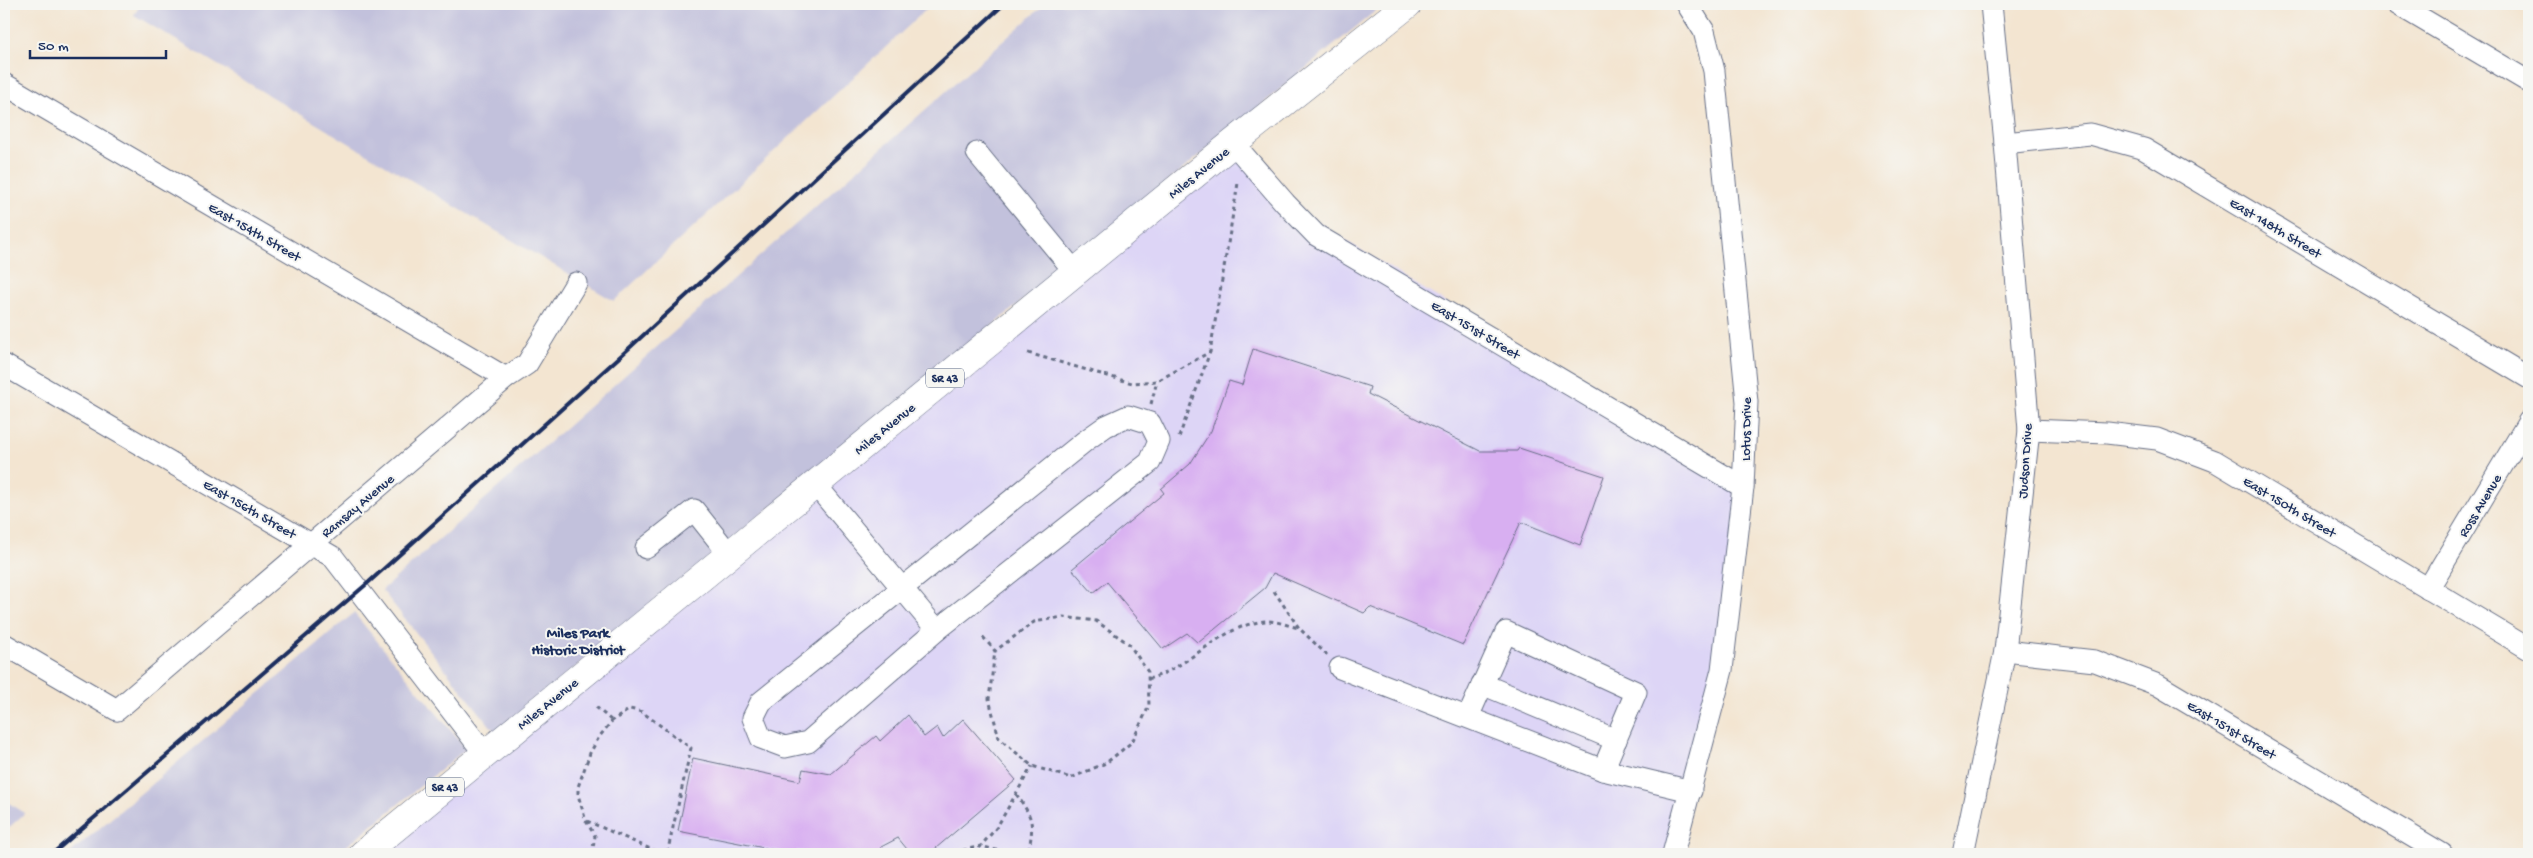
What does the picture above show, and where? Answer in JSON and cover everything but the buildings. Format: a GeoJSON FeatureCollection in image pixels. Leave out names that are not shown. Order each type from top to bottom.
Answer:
{"type":"FeatureCollection","features":[{"type":"Feature","properties":{"kind":"main road","name":"Miles Avenue"},"geometry":{"type":"LineString","coordinates":[[363,854],[1233,143],[1408,4]]}},
{"type":"Feature","properties":{"kind":"street","name":"Lotus Drive"},"geometry":{"type":"LineString","coordinates":[[1673,854],[1722,670],[1743,487],[1747,402],[1714,71],[1704,31],[1688,4]]}},
{"type":"Feature","properties":{"kind":"street","name":"Judson Drive"},"geometry":{"type":"LineString","coordinates":[[1968,852],[2005,651],[2029,430],[2005,143],[1991,4]]}},
{"type":"Feature","properties":{"kind":"street"},"geometry":{"type":"LineString","coordinates":[[2397,4],[2529,82]]}},
{"type":"Feature","properties":{"kind":"street","name":"East 154th Street"},"geometry":{"type":"LineString","coordinates":[[4,84],[506,378]]}},
{"type":"Feature","properties":{"kind":"street","name":"East 148th Street"},"geometry":{"type":"LineString","coordinates":[[2005,143],[2090,134],[2144,149],[2529,378]]}},
{"type":"Feature","properties":{"kind":"street","name":"East 151st Street"},"geometry":{"type":"LineString","coordinates":[[1233,143],[1285,203],[1316,235],[1743,487]]}},
{"type":"Feature","properties":{"kind":"street"},"geometry":{"type":"LineString","coordinates":[[977,153],[1075,272]]}},
{"type":"Feature","properties":{"kind":"street","name":"Ramsay Avenue"},"geometry":{"type":"LineString","coordinates":[[4,644],[117,710],[506,378],[527,364],[576,283]]}},
{"type":"Feature","properties":{"kind":"street","name":"East 156th Street"},"geometry":{"type":"LineString","coordinates":[[4,364],[333,557],[485,754]]}},
{"type":"Feature","properties":{"kind":"street"},"geometry":{"type":"LineString","coordinates":[[1128,416],[1150,423],[1159,441],[1150,462],[937,630],[808,742],[785,747],[761,738],[753,718],[761,702],[1106,426],[1128,416]]}},
{"type":"Feature","properties":{"kind":"street","name":"Ross Avenue"},"geometry":{"type":"LineString","coordinates":[[2428,589],[2529,421]]}},
{"type":"Feature","properties":{"kind":"street","name":"East 150th Street"},"geometry":{"type":"LineString","coordinates":[[2029,430],[2106,433],[2157,439],[2215,461],[2529,649]]}},
{"type":"Feature","properties":{"kind":"street"},"geometry":{"type":"LineString","coordinates":[[815,484],[937,630]]}},
{"type":"Feature","properties":{"kind":"street"},"geometry":{"type":"LineString","coordinates":[[646,548],[694,510],[729,554]]}},
{"type":"Feature","properties":{"kind":"street"},"geometry":{"type":"LineString","coordinates":[[1468,717],[1506,632],[1636,692],[1603,770]]}},
{"type":"Feature","properties":{"kind":"street","name":"East 151st Street"},"geometry":{"type":"LineString","coordinates":[[2005,651],[2095,661],[2158,685],[2442,854]]}},
{"type":"Feature","properties":{"kind":"street"},"geometry":{"type":"LineString","coordinates":[[1340,668],[1603,770],[1691,790]]}},
{"type":"Feature","properties":{"kind":"street"},"geometry":{"type":"LineString","coordinates":[[1482,684],[1616,740]]}},
{"type":"Feature","properties":{"kind":"path"},"geometry":{"type":"LineString","coordinates":[[1179,437],[1210,352],[1238,183]]}},
{"type":"Feature","properties":{"kind":"path"},"geometry":{"type":"LineString","coordinates":[[1028,353],[1132,383],[1157,381],[1210,352]]}},
{"type":"Feature","properties":{"kind":"path"},"geometry":{"type":"LineString","coordinates":[[1151,404],[1157,381]]}},
{"type":"Feature","properties":{"kind":"path"},"geometry":{"type":"LineString","coordinates":[[1274,591],[1299,628],[1340,668]]}},
{"type":"Feature","properties":{"kind":"path"},"geometry":{"type":"LineString","coordinates":[[1063,616],[1096,622],[1128,644],[1148,672],[1148,679],[1149,706],[1132,742],[1106,763],[1071,778],[1032,766],[999,738],[989,700],[995,651],[1034,622],[1063,616]]}},
{"type":"Feature","properties":{"kind":"path"},"geometry":{"type":"LineString","coordinates":[[1148,679],[1164,675],[1233,630],[1266,621],[1299,628]]}},
{"type":"Feature","properties":{"kind":"path"},"geometry":{"type":"LineString","coordinates":[[983,637],[995,651]]}},
{"type":"Feature","properties":{"kind":"path"},"geometry":{"type":"LineString","coordinates":[[596,707],[612,721]]}},
{"type":"Feature","properties":{"kind":"path"},"geometry":{"type":"LineString","coordinates":[[592,854],[595,836],[586,821],[578,795],[578,787],[590,753],[612,721],[630,709],[642,712],[691,748],[667,854]]}},
{"type":"Feature","properties":{"kind":"path"},"geometry":{"type":"LineString","coordinates":[[974,854],[998,827],[1032,766]]}},
{"type":"Feature","properties":{"kind":"path"},"geometry":{"type":"LineString","coordinates":[[1016,794],[1031,815],[1031,838],[1028,854]]}},
{"type":"Feature","properties":{"kind":"path"},"geometry":{"type":"LineString","coordinates":[[586,821],[662,854]]}},
{"type":"Feature","properties":{"kind":"path"},"geometry":{"type":"LineString","coordinates":[[947,854],[981,846],[1010,854]]}},
{"type":"Feature","properties":{"kind":"shaded area"},"geometry":{"type":"Polygon","coordinates":[[[141,4],[932,4],[614,301],[134,15],[141,4]]]}},
{"type":"Feature","properties":{"kind":"shaded area"},"geometry":{"type":"Polygon","coordinates":[[[1045,4],[1384,4],[496,733],[382,590],[1045,4]]]}},
{"type":"Feature","properties":{"kind":"shaded area"},"geometry":{"type":"Polygon","coordinates":[[[1233,143],[1285,203],[1743,487],[1722,670],[1673,854],[364,854],[1233,143]]]}},
{"type":"Feature","properties":{"kind":"shaded area"},"geometry":{"type":"Polygon","coordinates":[[[354,613],[466,749],[337,854],[69,854],[354,613]]]}},
{"type":"Feature","properties":{"kind":"shaded area"},"geometry":{"type":"Polygon","coordinates":[[[4,800],[25,813],[4,832],[4,800]]]}},
{"type":"Feature","properties":{"kind":"railway"},"geometry":{"type":"LineString","coordinates":[[52,854],[369,582],[625,352],[1004,4]]}},
{"type":"Feature","properties":{"kind":"district","name":"Miles Park Historic District"},"geometry":{"type":"Point","coordinates":[578,640]}}]}
